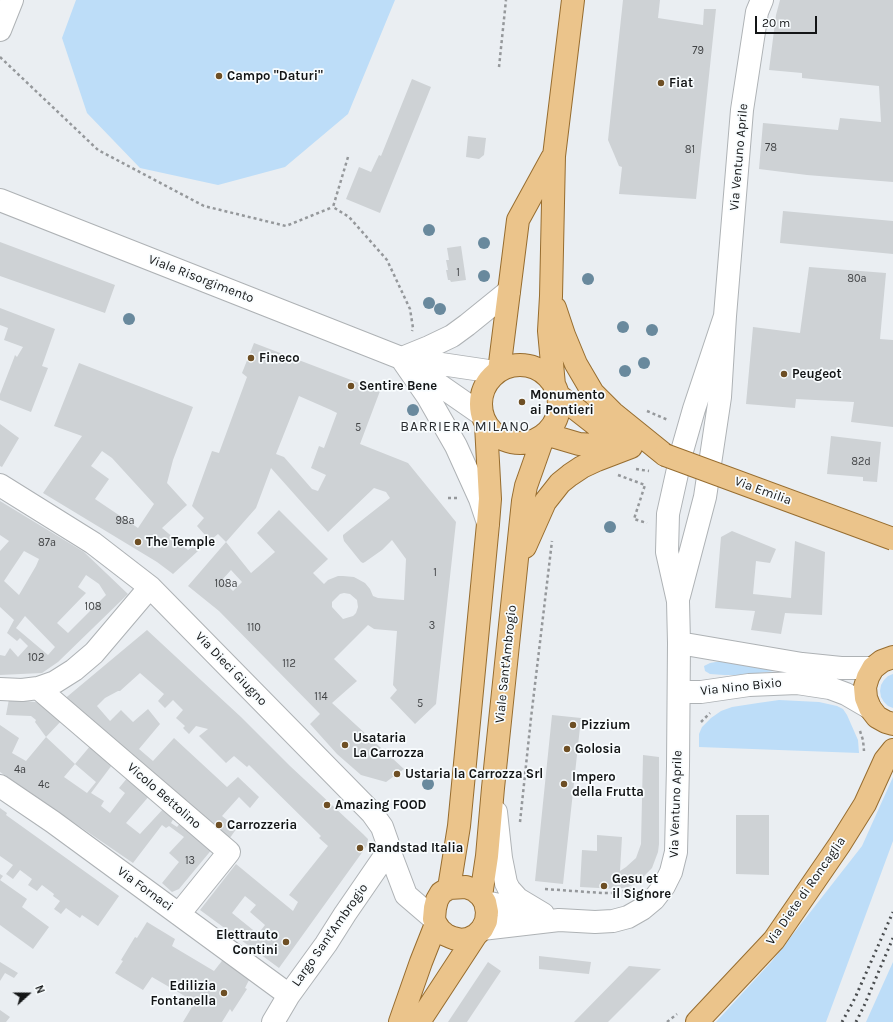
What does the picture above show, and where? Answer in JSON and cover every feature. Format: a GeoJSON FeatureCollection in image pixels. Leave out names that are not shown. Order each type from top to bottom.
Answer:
{"type":"FeatureCollection","features":[{"type":"Feature","properties":{"kind":"main road"},"geometry":{"type":"LineString","coordinates":[[484,420],[495,435],[506,441],[519,444],[532,442],[544,435],[557,418],[559,406],[549,331],[554,156],[573,0]]}},
{"type":"Feature","properties":{"kind":"main road"},"geometry":{"type":"LineString","coordinates":[[497,372],[518,220],[554,156]]}},
{"type":"Feature","properties":{"kind":"main road"},"geometry":{"type":"LineString","coordinates":[[551,296],[564,335],[576,364],[593,393],[660,463]]}},
{"type":"Feature","properties":{"kind":"main road"},"geometry":{"type":"LineString","coordinates":[[400,1022],[435,922],[435,908],[445,890],[459,826],[490,499],[484,420],[480,403],[482,391],[487,381],[497,372],[505,367],[516,364],[527,365],[538,369],[547,376],[556,390]]}},
{"type":"Feature","properties":{"kind":"main road","name":"Via Emilia"},"geometry":{"type":"LineString","coordinates":[[556,390],[604,431],[632,458]]}},
{"type":"Feature","properties":{"kind":"main road","name":"Via Emilia"},"geometry":{"type":"LineString","coordinates":[[544,435],[632,458],[660,463],[893,539]]}},
{"type":"Feature","properties":{"kind":"main road","name":"Viale Sant'Ambrogio"},"geometry":{"type":"LineString","coordinates":[[418,1022],[486,921],[487,912],[483,899],[523,501],[526,486],[544,435]]}},
{"type":"Feature","properties":{"kind":"main road"},"geometry":{"type":"LineString","coordinates":[[517,566],[545,502],[560,484],[582,467],[597,460],[632,458]]}},
{"type":"Feature","properties":{"kind":"main road"},"geometry":{"type":"LineString","coordinates":[[890,723],[877,716],[870,708],[866,698],[865,687],[873,668],[882,661],[893,657]]}},
{"type":"Feature","properties":{"kind":"main road","name":"Via Diete di Roncaglia"},"geometry":{"type":"LineString","coordinates":[[703,1016],[774,940],[840,844],[865,804],[889,755],[890,723]]}},
{"type":"Feature","properties":{"kind":"main road"},"geometry":{"type":"LineString","coordinates":[[445,890],[466,887],[474,890],[483,899]]}},
{"type":"Feature","properties":{"kind":"main road"},"geometry":{"type":"LineString","coordinates":[[435,922],[440,930],[446,935],[461,940],[479,932]]}},
{"type":"Feature","properties":{"kind":"street"},"geometry":{"type":"LineString","coordinates":[[0,30],[12,0]]}},
{"type":"Feature","properties":{"kind":"street","name":"Via Ventuno Aprile"},"geometry":{"type":"LineString","coordinates":[[678,602],[705,498],[720,397],[725,316],[742,110],[757,12],[762,0]]}},
{"type":"Feature","properties":{"kind":"street","name":"Viale Risorgimento"},"geometry":{"type":"LineString","coordinates":[[0,200],[401,358],[497,372]]}},
{"type":"Feature","properties":{"kind":"street"},"geometry":{"type":"LineString","coordinates":[[488,524],[480,499],[456,446],[428,397],[401,358],[452,336],[509,291]]}},
{"type":"Feature","properties":{"kind":"street","name":"Via Ventuno Aprile"},"geometry":{"type":"LineString","coordinates":[[483,899],[551,917],[595,922],[613,921],[628,917],[642,909],[654,899],[664,886],[671,872],[676,852],[679,643],[678,602],[668,552],[668,514],[682,451],[694,409],[725,316]]}},
{"type":"Feature","properties":{"kind":"street","name":"Viale Risorgimento"},"geometry":{"type":"LineString","coordinates":[[401,358],[484,420]]}},
{"type":"Feature","properties":{"kind":"street","name":"Via Dieci Giugno"},"geometry":{"type":"LineString","coordinates":[[0,485],[93,543],[150,587],[372,813],[382,827],[406,895],[435,922]]}},
{"type":"Feature","properties":{"kind":"street"},"geometry":{"type":"LineString","coordinates":[[0,689],[22,690],[38,688],[55,682],[74,670],[94,653],[150,587]]}},
{"type":"Feature","properties":{"kind":"street","name":"Via Nino Bixio"},"geometry":{"type":"LineString","coordinates":[[679,643],[802,664],[841,668],[873,668]]}},
{"type":"Feature","properties":{"kind":"street","name":"Via Nino Bixio"},"geometry":{"type":"LineString","coordinates":[[679,692],[701,692],[782,682],[797,683],[830,688],[846,694],[870,708]]}},
{"type":"Feature","properties":{"kind":"street","name":"Vicolo Bettolino"},"geometry":{"type":"LineString","coordinates":[[38,688],[229,852],[179,914]]}},
{"type":"Feature","properties":{"kind":"street","name":"Via Fornaci"},"geometry":{"type":"LineString","coordinates":[[0,786],[53,822],[289,995]]}},
{"type":"Feature","properties":{"kind":"street","name":"Via Ventuno Aprile"},"geometry":{"type":"LineString","coordinates":[[493,788],[501,858],[506,883],[518,899],[551,917]]}},
{"type":"Feature","properties":{"kind":"street","name":"Largo Sant'Ambrogio"},"geometry":{"type":"LineString","coordinates":[[273,1022],[289,995],[326,944],[389,850]]}},
{"type":"Feature","properties":{"kind":"street"},"geometry":{"type":"LineString","coordinates":[[410,899],[445,890]]}},
{"type":"Feature","properties":{"kind":"street","name":"Via Ventuno Aprile"},"geometry":{"type":"LineString","coordinates":[[479,932],[551,917]]}},
{"type":"Feature","properties":{"kind":"path"},"geometry":{"type":"LineString","coordinates":[[499,67],[506,0]]}},
{"type":"Feature","properties":{"kind":"path"},"geometry":{"type":"LineString","coordinates":[[0,57],[98,150],[204,206],[286,226],[333,207]]}},
{"type":"Feature","properties":{"kind":"path"},"geometry":{"type":"LineString","coordinates":[[333,207],[348,156]]}},
{"type":"Feature","properties":{"kind":"path"},"geometry":{"type":"LineString","coordinates":[[333,207],[349,217],[387,260],[410,309],[413,328]]}},
{"type":"Feature","properties":{"kind":"path"},"geometry":{"type":"LineString","coordinates":[[641,409],[670,421]]}},
{"type":"Feature","properties":{"kind":"path"},"geometry":{"type":"LineString","coordinates":[[632,458],[660,463]]}},
{"type":"Feature","properties":{"kind":"path"},"geometry":{"type":"LineString","coordinates":[[614,473],[645,485],[634,519],[648,524]]}},
{"type":"Feature","properties":{"kind":"path"},"geometry":{"type":"LineString","coordinates":[[520,828],[530,726],[552,538]]}},
{"type":"Feature","properties":{"kind":"path"},"geometry":{"type":"LineString","coordinates":[[699,723],[713,711]]}},
{"type":"Feature","properties":{"kind":"path"},"geometry":{"type":"LineString","coordinates":[[539,888],[602,893],[624,892],[636,887]]}},
{"type":"Feature","properties":{"kind":"shaded area","name":"Campo \"Daturi\""},"geometry":{"type":"Polygon","coordinates":[[[76,0],[395,0],[348,114],[285,167],[218,185],[140,168],[87,113],[62,38],[76,0]]]}},
{"type":"Feature","properties":{"kind":"shaded area"},"geometry":{"type":"Polygon","coordinates":[[[721,661],[784,670],[741,675],[710,674],[705,671],[704,666],[721,661]]]}},
{"type":"Feature","properties":{"kind":"shaded area"},"geometry":{"type":"Polygon","coordinates":[[[893,674],[893,708],[884,702],[880,691],[884,680],[893,674]]]}},
{"type":"Feature","properties":{"kind":"shaded area"},"geometry":{"type":"Polygon","coordinates":[[[779,700],[819,702],[843,709],[858,740],[859,753],[699,747],[699,734],[702,727],[721,711],[732,707],[779,700]]]}},
{"type":"Feature","properties":{"kind":"shaded area"},"geometry":{"type":"Polygon","coordinates":[[[893,777],[893,841],[826,1022],[716,1022],[772,961],[862,846],[893,777]]]}},
{"type":"Feature","properties":{"kind":"shaded area"},"geometry":{"type":"Polygon","coordinates":[[[893,962],[893,1022],[866,1022],[893,962]]]}},
{"type":"Feature","properties":{"kind":"building","name":"Fiat"},"geometry":{"type":"Polygon","coordinates":[[[623,0],[660,0],[658,18],[703,25],[704,9],[716,9],[696,199],[619,194],[622,167],[619,166],[608,140],[623,0]]]}},
{"type":"Feature","properties":{"kind":"building"},"geometry":{"type":"Polygon","coordinates":[[[780,0],[893,0],[893,182],[807,175],[759,169],[763,123],[838,130],[840,118],[881,122],[879,86],[802,78],[802,73],[769,70],[776,15],[780,0]]]}},
{"type":"Feature","properties":{"kind":"building"},"geometry":{"type":"Polygon","coordinates":[[[412,79],[431,87],[380,213],[346,199],[359,167],[371,172],[379,155],[381,156],[412,79]]]}},
{"type":"Feature","properties":{"kind":"building"},"geometry":{"type":"Polygon","coordinates":[[[468,136],[486,138],[484,155],[479,159],[466,157],[468,136]]]}},
{"type":"Feature","properties":{"kind":"building"},"geometry":{"type":"Polygon","coordinates":[[[783,211],[893,221],[893,254],[780,243],[783,211]]]}},
{"type":"Feature","properties":{"kind":"building"},"geometry":{"type":"Polygon","coordinates":[[[0,242],[115,285],[105,313],[0,276],[0,242]]]}},
{"type":"Feature","properties":{"kind":"building"},"geometry":{"type":"Polygon","coordinates":[[[461,246],[466,280],[451,282],[448,280],[446,270],[448,270],[446,260],[449,260],[447,248],[461,246]]]}},
{"type":"Feature","properties":{"kind":"building"},"geometry":{"type":"Polygon","coordinates":[[[809,267],[886,273],[880,339],[893,340],[893,427],[851,422],[854,402],[796,399],[795,408],[746,404],[753,327],[800,333],[809,267]]]}},
{"type":"Feature","properties":{"kind":"building"},"geometry":{"type":"Polygon","coordinates":[[[0,308],[55,329],[42,366],[48,368],[31,412],[0,400],[0,394],[15,355],[17,357],[23,347],[4,340],[8,328],[0,325],[0,308]]]}},
{"type":"Feature","properties":{"kind":"building"},"geometry":{"type":"Polygon","coordinates":[[[254,343],[380,391],[360,444],[408,463],[456,522],[436,704],[415,724],[390,698],[397,690],[393,685],[397,631],[374,629],[368,625],[334,659],[357,681],[332,703],[404,769],[386,782],[361,775],[337,754],[310,724],[320,714],[219,611],[188,586],[226,542],[218,534],[200,549],[195,545],[205,535],[197,526],[204,518],[192,506],[212,451],[219,453],[247,377],[242,373],[254,343]],[[299,396],[276,454],[284,457],[312,489],[318,491],[326,475],[311,468],[319,446],[324,448],[337,413],[299,396]],[[271,468],[256,508],[226,542],[251,573],[275,552],[257,533],[279,510],[328,559],[313,573],[324,584],[328,580],[338,576],[354,577],[365,583],[373,596],[378,598],[404,600],[406,559],[392,540],[382,550],[363,563],[344,541],[343,537],[343,535],[390,498],[386,492],[374,488],[328,532],[271,468]],[[231,570],[222,580],[233,591],[242,582],[231,570]],[[340,594],[332,602],[332,607],[343,619],[353,616],[358,607],[357,600],[350,594],[340,594]]]}},
{"type":"Feature","properties":{"kind":"building"},"geometry":{"type":"Polygon","coordinates":[[[79,363],[193,407],[173,460],[167,483],[187,505],[162,528],[188,550],[194,546],[198,551],[173,574],[157,562],[43,493],[82,436],[54,426],[79,363]],[[102,451],[91,466],[109,479],[95,499],[138,528],[154,504],[112,458],[102,451]]]}},
{"type":"Feature","properties":{"kind":"building"},"geometry":{"type":"Polygon","coordinates":[[[0,424],[19,438],[2,467],[0,466],[0,424]]]}},
{"type":"Feature","properties":{"kind":"building"},"geometry":{"type":"Polygon","coordinates":[[[831,436],[881,442],[877,482],[863,481],[863,477],[827,474],[831,436]]]}},
{"type":"Feature","properties":{"kind":"building"},"geometry":{"type":"Polygon","coordinates":[[[0,501],[84,552],[128,594],[58,662],[42,673],[0,675],[0,655],[5,656],[10,648],[18,657],[28,646],[20,638],[17,641],[7,633],[14,620],[0,607],[0,551],[9,541],[0,535],[0,501]],[[24,551],[4,581],[19,595],[39,559],[24,551]],[[86,575],[78,587],[86,593],[57,623],[68,633],[106,595],[99,584],[86,575]],[[25,616],[16,628],[48,655],[55,647],[25,616]]]}},
{"type":"Feature","properties":{"kind":"building"},"geometry":{"type":"Polygon","coordinates":[[[732,531],[776,549],[770,563],[756,561],[753,594],[791,598],[795,541],[825,552],[822,615],[785,613],[781,634],[751,630],[755,611],[715,608],[721,537],[732,531]]]}},
{"type":"Feature","properties":{"kind":"building"},"geometry":{"type":"Polygon","coordinates":[[[147,630],[241,717],[290,766],[368,839],[366,847],[279,968],[200,910],[236,864],[293,911],[298,902],[289,895],[328,846],[319,838],[321,836],[249,765],[247,767],[234,756],[226,763],[199,736],[208,729],[196,726],[189,734],[183,728],[185,726],[176,718],[183,710],[173,700],[165,708],[158,701],[164,694],[140,673],[120,691],[105,698],[97,706],[110,721],[121,710],[133,722],[148,709],[160,724],[139,749],[153,761],[174,738],[227,787],[238,777],[259,797],[250,808],[239,797],[222,816],[237,828],[227,842],[62,701],[147,630]],[[245,896],[232,913],[258,934],[265,925],[250,912],[256,905],[245,896]]]}},
{"type":"Feature","properties":{"kind":"building"},"geometry":{"type":"Polygon","coordinates":[[[9,699],[43,703],[63,719],[46,737],[35,722],[36,720],[31,716],[6,715],[9,699]]]}},
{"type":"Feature","properties":{"kind":"building"},"geometry":{"type":"Polygon","coordinates":[[[552,715],[581,718],[563,884],[535,881],[552,715]]]}},
{"type":"Feature","properties":{"kind":"building"},"geometry":{"type":"Polygon","coordinates":[[[0,725],[19,738],[12,753],[26,761],[46,737],[75,764],[91,745],[112,765],[91,793],[104,801],[101,806],[110,813],[125,793],[119,788],[128,777],[150,795],[126,823],[140,834],[164,808],[175,816],[171,823],[177,827],[181,822],[213,848],[179,889],[172,892],[162,883],[179,862],[169,853],[184,837],[169,826],[166,828],[162,825],[133,863],[0,772],[0,725]],[[75,764],[64,777],[87,793],[96,782],[75,764]]]}},
{"type":"Feature","properties":{"kind":"building"},"geometry":{"type":"Polygon","coordinates":[[[643,755],[659,757],[659,844],[658,852],[652,868],[635,884],[628,887],[617,889],[580,887],[582,850],[597,851],[597,835],[622,837],[620,871],[636,858],[641,844],[643,755]]]}},
{"type":"Feature","properties":{"kind":"building"},"geometry":{"type":"Polygon","coordinates":[[[0,808],[7,813],[6,815],[119,896],[98,926],[82,915],[80,918],[66,908],[61,914],[54,909],[60,901],[53,896],[54,894],[42,885],[37,891],[28,885],[32,879],[20,870],[13,879],[6,874],[13,865],[0,856],[0,808]]]}},
{"type":"Feature","properties":{"kind":"building"},"geometry":{"type":"Polygon","coordinates":[[[736,815],[769,815],[769,875],[736,874],[736,815]]]}},
{"type":"Feature","properties":{"kind":"building"},"geometry":{"type":"Polygon","coordinates":[[[0,880],[27,899],[22,907],[49,927],[33,949],[0,925],[0,880]]]}},
{"type":"Feature","properties":{"kind":"building"},"geometry":{"type":"Polygon","coordinates":[[[147,922],[175,939],[172,946],[214,971],[225,957],[251,976],[245,988],[247,989],[232,1012],[230,1009],[222,1022],[183,1022],[195,1002],[152,977],[143,990],[115,973],[135,937],[137,938],[147,922]]]}},
{"type":"Feature","properties":{"kind":"building"},"geometry":{"type":"Polygon","coordinates":[[[539,956],[591,962],[589,974],[539,969],[539,956]]]}},
{"type":"Feature","properties":{"kind":"building"},"geometry":{"type":"Polygon","coordinates":[[[0,962],[18,973],[14,978],[5,973],[0,981],[0,962]]]}},
{"type":"Feature","properties":{"kind":"building"},"geometry":{"type":"Polygon","coordinates":[[[488,962],[501,971],[467,1022],[448,1022],[488,962]]]}},
{"type":"Feature","properties":{"kind":"building"},"geometry":{"type":"Polygon","coordinates":[[[629,966],[661,969],[608,1022],[574,1022],[629,966]]]}},
{"type":"Feature","properties":{"kind":"building"},"geometry":{"type":"Polygon","coordinates":[[[0,1010],[10,1017],[6,1022],[0,1022],[0,1010]]]}},
{"type":"Feature","properties":{"kind":"railway"},"geometry":{"type":"LineString","coordinates":[[842,1022],[855,998],[893,912]]}},
{"type":"Feature","properties":{"kind":"railway"},"geometry":{"type":"LineString","coordinates":[[856,1022],[893,938]]}},
{"type":"Feature","properties":{"kind":"place","name":"Campo \"Daturi\""},"geometry":{"type":"Point","coordinates":[219,76]}},
{"type":"Feature","properties":{"kind":"place","name":"Fiat"},"geometry":{"type":"Point","coordinates":[661,83]}},
{"type":"Feature","properties":{"kind":"place","name":"Fineco"},"geometry":{"type":"Point","coordinates":[251,358]}},
{"type":"Feature","properties":{"kind":"place","name":"Peugeot"},"geometry":{"type":"Point","coordinates":[784,374]}},
{"type":"Feature","properties":{"kind":"place","name":"Sentire Bene"},"geometry":{"type":"Point","coordinates":[351,386]}},
{"type":"Feature","properties":{"kind":"place","name":"Monumento ai Pontieri"},"geometry":{"type":"Point","coordinates":[522,402]}},
{"type":"Feature","properties":{"kind":"place","name":"The Temple"},"geometry":{"type":"Point","coordinates":[138,542]}},
{"type":"Feature","properties":{"kind":"place","name":"Pizzium"},"geometry":{"type":"Point","coordinates":[573,725]}},
{"type":"Feature","properties":{"kind":"place","name":"Usataria La Carrozza"},"geometry":{"type":"Point","coordinates":[345,745]}},
{"type":"Feature","properties":{"kind":"place","name":"Golosia"},"geometry":{"type":"Point","coordinates":[567,749]}},
{"type":"Feature","properties":{"kind":"place","name":"Ustaria la Carrozza Srl"},"geometry":{"type":"Point","coordinates":[397,774]}},
{"type":"Feature","properties":{"kind":"place","name":"Impero della Frutta"},"geometry":{"type":"Point","coordinates":[564,784]}},
{"type":"Feature","properties":{"kind":"place","name":"Amazing FOOD"},"geometry":{"type":"Point","coordinates":[327,805]}},
{"type":"Feature","properties":{"kind":"place","name":"Carrozzeria"},"geometry":{"type":"Point","coordinates":[219,825]}},
{"type":"Feature","properties":{"kind":"place","name":"Randstad Italia"},"geometry":{"type":"Point","coordinates":[360,848]}},
{"type":"Feature","properties":{"kind":"place","name":"Gesu et il Signore"},"geometry":{"type":"Point","coordinates":[604,886]}},
{"type":"Feature","properties":{"kind":"place","name":"Elettrauto Contini"},"geometry":{"type":"Point","coordinates":[286,942]}},
{"type":"Feature","properties":{"kind":"place","name":"Edilizia Fontanella"},"geometry":{"type":"Point","coordinates":[224,993]}},
{"type":"Feature","properties":{"kind":"district","name":"BARRIERA MILANO"},"geometry":{"type":"Point","coordinates":[465,427]}}]}
